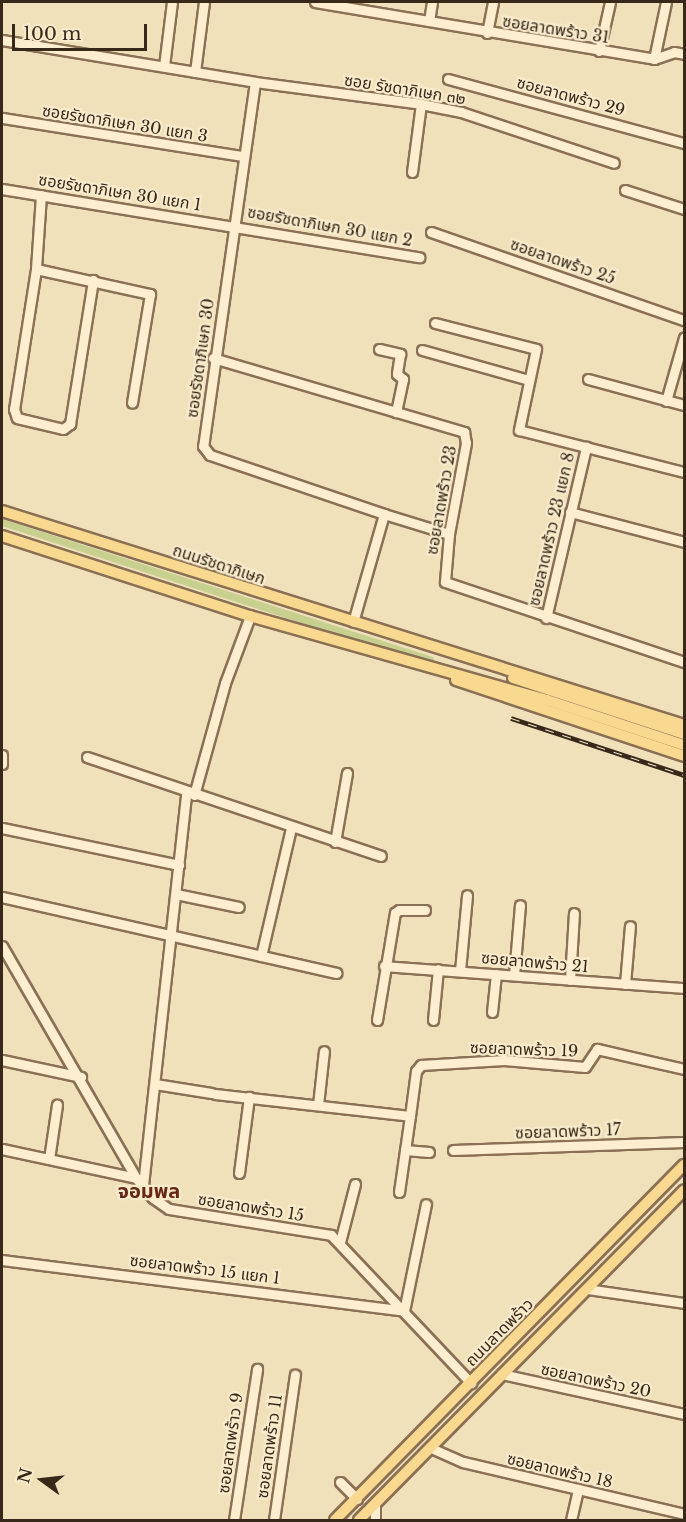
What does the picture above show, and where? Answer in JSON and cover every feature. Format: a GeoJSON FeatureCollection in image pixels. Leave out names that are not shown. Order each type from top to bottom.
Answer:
{"type":"FeatureCollection","features":[{"type":"Feature","properties":{"kind":"main road","name":"ถนนรัชดาภิเษก"},"geometry":{"type":"LineString","coordinates":[[2,511],[428,647],[684,725]]}},
{"type":"Feature","properties":{"kind":"main road","name":"ถนนรัชดาภิเษก"},"geometry":{"type":"LineString","coordinates":[[2,536],[250,616],[422,667],[549,696],[684,734]]}},
{"type":"Feature","properties":{"kind":"main road","name":"ถนนรัชดาภิเษก"},"geometry":{"type":"LineString","coordinates":[[428,647],[549,696],[684,745]]}},
{"type":"Feature","properties":{"kind":"main road","name":"ถนนรัชดาภิเษก"},"geometry":{"type":"LineString","coordinates":[[422,667],[484,691],[684,756]]}},
{"type":"Feature","properties":{"kind":"main road","name":"ถนนลาดพร้าว"},"geometry":{"type":"LineString","coordinates":[[335,1521],[684,1165]]}},
{"type":"Feature","properties":{"kind":"main road","name":"ถนนลาดพร้าว"},"geometry":{"type":"LineString","coordinates":[[359,1521],[684,1190]]}},
{"type":"Feature","properties":{"kind":"main road"},"geometry":{"type":"LineString","coordinates":[[491,1362],[502,1374]]}},
{"type":"Feature","properties":{"kind":"main road"},"geometry":{"type":"LineString","coordinates":[[471,1383],[482,1395]]}},
{"type":"Feature","properties":{"kind":"street"},"geometry":{"type":"LineString","coordinates":[[164,66],[172,2]]}},
{"type":"Feature","properties":{"kind":"street"},"geometry":{"type":"LineString","coordinates":[[195,72],[204,2]]}},
{"type":"Feature","properties":{"kind":"street","name":"ซอยลาดพร้าว 31"},"geometry":{"type":"LineString","coordinates":[[315,2],[371,6],[487,33],[654,59],[674,52],[684,54]]}},
{"type":"Feature","properties":{"kind":"street"},"geometry":{"type":"LineString","coordinates":[[429,21],[432,2]]}},
{"type":"Feature","properties":{"kind":"street"},"geometry":{"type":"LineString","coordinates":[[487,33],[493,2]]}},
{"type":"Feature","properties":{"kind":"street"},"geometry":{"type":"LineString","coordinates":[[599,51],[610,2]]}},
{"type":"Feature","properties":{"kind":"street"},"geometry":{"type":"LineString","coordinates":[[654,59],[666,2]]}},
{"type":"Feature","properties":{"kind":"street","name":"ซอย รัชดาภิเษก ๓๒"},"geometry":{"type":"LineString","coordinates":[[2,40],[255,82],[421,104],[461,112],[614,163]]}},
{"type":"Feature","properties":{"kind":"street","name":"ซอยลาดพร้าว 29"},"geometry":{"type":"LineString","coordinates":[[448,79],[684,143]]}},
{"type":"Feature","properties":{"kind":"street","name":"ซอยรัชดาภิเษก 30"},"geometry":{"type":"LineString","coordinates":[[255,82],[213,358],[206,451],[384,514],[449,534]]}},
{"type":"Feature","properties":{"kind":"street"},"geometry":{"type":"LineString","coordinates":[[412,172],[421,104]]}},
{"type":"Feature","properties":{"kind":"street","name":"ซอยรัชดาภิเษก 30 แยก 3"},"geometry":{"type":"LineString","coordinates":[[2,118],[243,156]]}},
{"type":"Feature","properties":{"kind":"street","name":"ซอยรัชดาภิเษก 30 แยก 1"},"geometry":{"type":"LineString","coordinates":[[2,189],[235,225]]}},
{"type":"Feature","properties":{"kind":"street"},"geometry":{"type":"LineString","coordinates":[[625,190],[684,209]]}},
{"type":"Feature","properties":{"kind":"street"},"geometry":{"type":"LineString","coordinates":[[41,195],[36,269],[14,414],[54,428],[63,429],[70,424],[93,280]]}},
{"type":"Feature","properties":{"kind":"street","name":"ซอยรัชดาภิเษก 30 แยก 2"},"geometry":{"type":"LineString","coordinates":[[235,225],[419,257]]}},
{"type":"Feature","properties":{"kind":"street","name":"ซอยลาดพร้าว 25"},"geometry":{"type":"LineString","coordinates":[[432,232],[684,320]]}},
{"type":"Feature","properties":{"kind":"street"},"geometry":{"type":"LineString","coordinates":[[36,269],[150,294],[132,403]]}},
{"type":"Feature","properties":{"kind":"street"},"geometry":{"type":"LineString","coordinates":[[435,323],[536,349],[519,430],[684,472]]}},
{"type":"Feature","properties":{"kind":"street"},"geometry":{"type":"LineString","coordinates":[[666,401],[684,338]]}},
{"type":"Feature","properties":{"kind":"street"},"geometry":{"type":"LineString","coordinates":[[379,349],[400,354],[397,374],[403,379],[396,412]]}},
{"type":"Feature","properties":{"kind":"street"},"geometry":{"type":"LineString","coordinates":[[422,350],[529,380]]}},
{"type":"Feature","properties":{"kind":"street","name":"ซอยลาดพร้าว 23"},"geometry":{"type":"LineString","coordinates":[[213,358],[464,432],[466,443],[443,574],[450,587],[684,662]]}},
{"type":"Feature","properties":{"kind":"street"},"geometry":{"type":"LineString","coordinates":[[588,379],[684,405]]}},
{"type":"Feature","properties":{"kind":"street","name":"ซอยลาดพร้าว 23 แยก 8"},"geometry":{"type":"LineString","coordinates":[[546,618],[586,447]]}},
{"type":"Feature","properties":{"kind":"street"},"geometry":{"type":"LineString","coordinates":[[570,512],[684,542]]}},
{"type":"Feature","properties":{"kind":"street"},"geometry":{"type":"LineString","coordinates":[[353,622],[384,514]]}},
{"type":"Feature","properties":{"kind":"street"},"geometry":{"type":"LineString","coordinates":[[2,1149],[140,1182],[155,1084],[179,865],[190,794],[225,683],[250,616]]}},
{"type":"Feature","properties":{"kind":"street"},"geometry":{"type":"LineString","coordinates":[[2,755],[2,764]]}},
{"type":"Feature","properties":{"kind":"street"},"geometry":{"type":"LineString","coordinates":[[87,757],[190,794],[381,856]]}},
{"type":"Feature","properties":{"kind":"street"},"geometry":{"type":"LineString","coordinates":[[335,842],[347,773]]}},
{"type":"Feature","properties":{"kind":"street"},"geometry":{"type":"LineString","coordinates":[[2,828],[179,865]]}},
{"type":"Feature","properties":{"kind":"street"},"geometry":{"type":"LineString","coordinates":[[261,956],[291,828]]}},
{"type":"Feature","properties":{"kind":"street"},"geometry":{"type":"LineString","coordinates":[[176,894],[239,907]]}},
{"type":"Feature","properties":{"kind":"street"},"geometry":{"type":"LineString","coordinates":[[460,971],[467,895]]}},
{"type":"Feature","properties":{"kind":"street"},"geometry":{"type":"LineString","coordinates":[[2,897],[336,973]]}},
{"type":"Feature","properties":{"kind":"street"},"geometry":{"type":"LineString","coordinates":[[514,975],[520,905]]}},
{"type":"Feature","properties":{"kind":"street"},"geometry":{"type":"LineString","coordinates":[[377,1020],[384,966],[396,911],[425,910]]}},
{"type":"Feature","properties":{"kind":"street"},"geometry":{"type":"LineString","coordinates":[[570,980],[574,913]]}},
{"type":"Feature","properties":{"kind":"street"},"geometry":{"type":"LineString","coordinates":[[625,984],[630,926]]}},
{"type":"Feature","properties":{"kind":"street","name":"ซอยลาดพร้าว 15"},"geometry":{"type":"LineString","coordinates":[[2,946],[81,1077],[140,1182],[153,1198],[169,1209],[327,1234],[340,1242],[471,1383]]}},
{"type":"Feature","properties":{"kind":"street","name":"ซอยลาดพร้าว 21"},"geometry":{"type":"LineString","coordinates":[[384,966],[684,988]]}},
{"type":"Feature","properties":{"kind":"street"},"geometry":{"type":"LineString","coordinates":[[433,1020],[438,969]]}},
{"type":"Feature","properties":{"kind":"street"},"geometry":{"type":"LineString","coordinates":[[492,1012],[496,974]]}},
{"type":"Feature","properties":{"kind":"street","name":"ซอยลาดพร้าว 19"},"geometry":{"type":"LineString","coordinates":[[410,1116],[416,1071],[421,1065],[504,1060],[585,1066],[597,1049],[684,1069]]}},
{"type":"Feature","properties":{"kind":"street"},"geometry":{"type":"LineString","coordinates":[[318,1105],[324,1051]]}},
{"type":"Feature","properties":{"kind":"street"},"geometry":{"type":"LineString","coordinates":[[2,1060],[81,1077]]}},
{"type":"Feature","properties":{"kind":"street"},"geometry":{"type":"LineString","coordinates":[[155,1084],[410,1116],[399,1192]]}},
{"type":"Feature","properties":{"kind":"street"},"geometry":{"type":"LineString","coordinates":[[239,1173],[249,1097]]}},
{"type":"Feature","properties":{"kind":"street"},"geometry":{"type":"LineString","coordinates":[[49,1159],[57,1105]]}},
{"type":"Feature","properties":{"kind":"street","name":"ซอยลาดพร้าว 17"},"geometry":{"type":"LineString","coordinates":[[453,1150],[684,1142]]}},
{"type":"Feature","properties":{"kind":"street"},"geometry":{"type":"LineString","coordinates":[[405,1150],[429,1152]]}},
{"type":"Feature","properties":{"kind":"street"},"geometry":{"type":"LineString","coordinates":[[340,1242],[355,1184]]}},
{"type":"Feature","properties":{"kind":"street"},"geometry":{"type":"LineString","coordinates":[[673,1202],[684,1203]]}},
{"type":"Feature","properties":{"kind":"street"},"geometry":{"type":"LineString","coordinates":[[404,1311],[426,1204]]}},
{"type":"Feature","properties":{"kind":"street","name":"ซอยลาดพร้าว 15 แยก 1"},"geometry":{"type":"LineString","coordinates":[[2,1260],[404,1311]]}},
{"type":"Feature","properties":{"kind":"street"},"geometry":{"type":"LineString","coordinates":[[586,1288],[684,1303]]}},
{"type":"Feature","properties":{"kind":"street","name":"ซอยลาดพร้าว 9"},"geometry":{"type":"LineString","coordinates":[[234,1521],[257,1369]]}},
{"type":"Feature","properties":{"kind":"street","name":"ซอยลาดพร้าว 20"},"geometry":{"type":"LineString","coordinates":[[502,1374],[684,1414]]}},
{"type":"Feature","properties":{"kind":"street","name":"ซอยลาดพร้าว 11"},"geometry":{"type":"LineString","coordinates":[[274,1521],[295,1375]]}},
{"type":"Feature","properties":{"kind":"street","name":"ซอยลาดพร้าว 18"},"geometry":{"type":"LineString","coordinates":[[431,1448],[463,1462],[683,1516]]}},
{"type":"Feature","properties":{"kind":"street"},"geometry":{"type":"LineString","coordinates":[[340,1482],[357,1499]]}},
{"type":"Feature","properties":{"kind":"street"},"geometry":{"type":"LineString","coordinates":[[571,1521],[578,1489]]}},
{"type":"Feature","properties":{"kind":"street"},"geometry":{"type":"LineString","coordinates":[[375,1505],[375,1521]]}},
{"type":"Feature","properties":{"kind":"green space"},"geometry":{"type":"Polygon","coordinates":[[[2,519],[433,657],[435,662],[344,637],[2,526],[2,519]]]}},
{"type":"Feature","properties":{"kind":"railway"},"geometry":{"type":"LineString","coordinates":[[511,718],[684,775]]}},
{"type":"Feature","properties":{"kind":"district","name":"จอมพล"},"geometry":{"type":"Point","coordinates":[149,1191]}}]}
